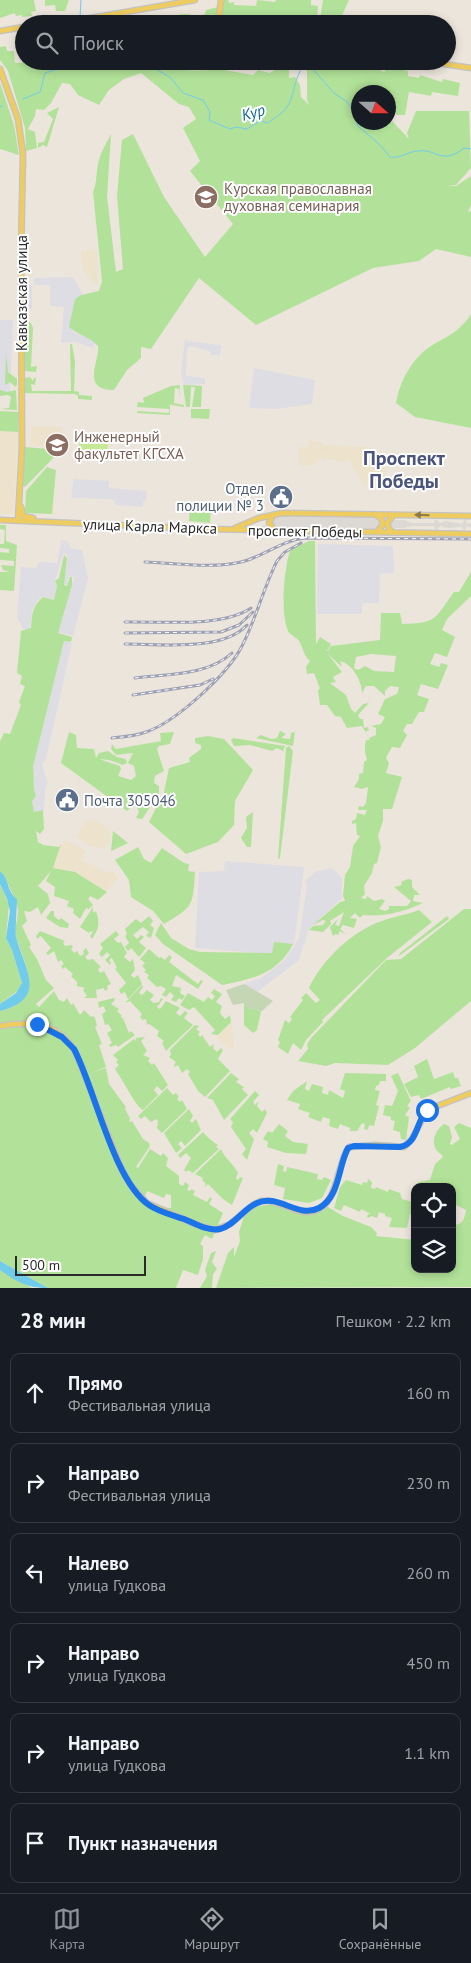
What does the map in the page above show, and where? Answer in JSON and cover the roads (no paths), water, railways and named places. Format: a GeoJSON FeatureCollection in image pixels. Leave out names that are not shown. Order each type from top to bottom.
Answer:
{"type":"FeatureCollection","features":[{"type":"Feature","properties":{"kind":"main road"},"geometry":{"type":"LineString","coordinates":[[108,15],[195,0]]}},
{"type":"Feature","properties":{"kind":"main road"},"geometry":{"type":"LineString","coordinates":[[219,15],[220,0]]}},
{"type":"Feature","properties":{"kind":"main road"},"geometry":{"type":"LineString","coordinates":[[0,31],[15,29]]}},
{"type":"Feature","properties":{"kind":"main road"},"geometry":{"type":"LineString","coordinates":[[456,66],[471,68]]}},
{"type":"Feature","properties":{"kind":"main road","name":"Кавказская улица"},"geometry":{"type":"LineString","coordinates":[[0,69],[18,119],[23,154],[21,252],[22,436],[18,520]]}},
{"type":"Feature","properties":{"kind":"main road","name":"улица Карла Маркса"},"geometry":{"type":"LineString","coordinates":[[20,499],[22,513],[25,517],[69,523]]}},
{"type":"Feature","properties":{"kind":"main road"},"geometry":{"type":"LineString","coordinates":[[276,513],[270,518],[269,523],[276,530]]}},
{"type":"Feature","properties":{"kind":"main road","name":"проспект Победы"},"geometry":{"type":"LineString","coordinates":[[232,530],[276,513],[471,516]]}},
{"type":"Feature","properties":{"kind":"main road"},"geometry":{"type":"LineString","coordinates":[[376,515],[381,518],[383,524],[376,532]]}},
{"type":"Feature","properties":{"kind":"main road"},"geometry":{"type":"LineString","coordinates":[[394,515],[389,518],[387,523],[389,529],[394,532]]}},
{"type":"Feature","properties":{"kind":"main road"},"geometry":{"type":"LineString","coordinates":[[259,518],[259,530]]}},
{"type":"Feature","properties":{"kind":"main road","name":"улица Карла Маркса"},"geometry":{"type":"LineString","coordinates":[[0,520],[232,530]]}},
{"type":"Feature","properties":{"kind":"main road","name":"проспект Победы"},"geometry":{"type":"LineString","coordinates":[[232,530],[471,534]]}},
{"type":"Feature","properties":{"kind":"main road"},"geometry":{"type":"LineString","coordinates":[[0,1026],[37,1024],[67,1041],[76,1053],[122,1170],[131,1186],[149,1205],[203,1227],[216,1230],[223,1228],[261,1202],[274,1202],[304,1211],[319,1208],[328,1200],[334,1188],[348,1149],[354,1146],[404,1147],[412,1139],[427,1110],[471,1093]]}},
{"type":"Feature","properties":{"kind":"water"},"geometry":{"type":"Polygon","coordinates":[[[0,871],[5,877],[11,893],[17,899],[16,937],[27,971],[29,990],[24,999],[15,1006],[0,1011],[0,1004],[16,993],[22,983],[12,950],[6,938],[10,911],[0,884],[0,871]]]}},
{"type":"Feature","properties":{"kind":"water"},"geometry":{"type":"Polygon","coordinates":[[[0,1261],[48,1288],[34,1287],[17,1281],[0,1270],[0,1261]]]}},
{"type":"Feature","properties":{"kind":"waterway"},"geometry":{"type":"LineString","coordinates":[[80,15],[81,0]]}},
{"type":"Feature","properties":{"kind":"waterway","name":"Кур"},"geometry":{"type":"LineString","coordinates":[[23,99],[40,92],[45,73],[55,70]]}},
{"type":"Feature","properties":{"kind":"waterway","name":"Кур"},"geometry":{"type":"LineString","coordinates":[[158,70],[171,78],[183,93],[203,100],[210,112],[209,120],[230,129],[236,127],[247,129],[260,121],[268,123],[282,112],[289,104],[301,70]]}},
{"type":"Feature","properties":{"kind":"waterway","name":"Кур"},"geometry":{"type":"LineString","coordinates":[[314,70],[335,94],[346,101],[351,107],[358,126],[380,145],[390,157],[424,151],[450,156],[464,148],[471,149]]}},
{"type":"Feature","properties":{"kind":"railway"},"geometry":{"type":"LineString","coordinates":[[145,562],[205,565],[229,564],[249,560],[288,542],[305,538],[471,539]]}},
{"type":"Feature","properties":{"kind":"railway"},"geometry":{"type":"LineString","coordinates":[[112,738],[138,734],[158,727],[186,708],[213,683],[242,646],[277,561],[285,552],[301,543]]}},
{"type":"Feature","properties":{"kind":"railway"},"geometry":{"type":"LineString","coordinates":[[125,622],[208,621],[239,614],[251,608]]}},
{"type":"Feature","properties":{"kind":"railway"},"geometry":{"type":"LineString","coordinates":[[125,633],[221,632],[239,625],[253,612]]}},
{"type":"Feature","properties":{"kind":"railway"},"geometry":{"type":"LineString","coordinates":[[125,644],[190,645],[207,643],[236,634],[247,625]]}},
{"type":"Feature","properties":{"kind":"railway"},"geometry":{"type":"LineString","coordinates":[[135,678],[199,670],[222,661],[232,653]]}},
{"type":"Feature","properties":{"kind":"railway"},"geometry":{"type":"LineString","coordinates":[[133,695],[200,685],[213,679]]}},
{"type":"Feature","properties":{"kind":"place","name":"Курская православная духовная семинария"},"geometry":{"type":"Point","coordinates":[206,197]}},
{"type":"Feature","properties":{"kind":"place","name":"Инженерный факультет КГСХА"},"geometry":{"type":"Point","coordinates":[57,445]}},
{"type":"Feature","properties":{"kind":"place","name":"Отдел полиции № 3"},"geometry":{"type":"Point","coordinates":[281,497]}},
{"type":"Feature","properties":{"kind":"place","name":"Почта 305046"},"geometry":{"type":"Point","coordinates":[67,800]}},
{"type":"Feature","properties":{"kind":"district","name":"Проспект Победы"},"geometry":{"type":"Point","coordinates":[404,470]}}]}
